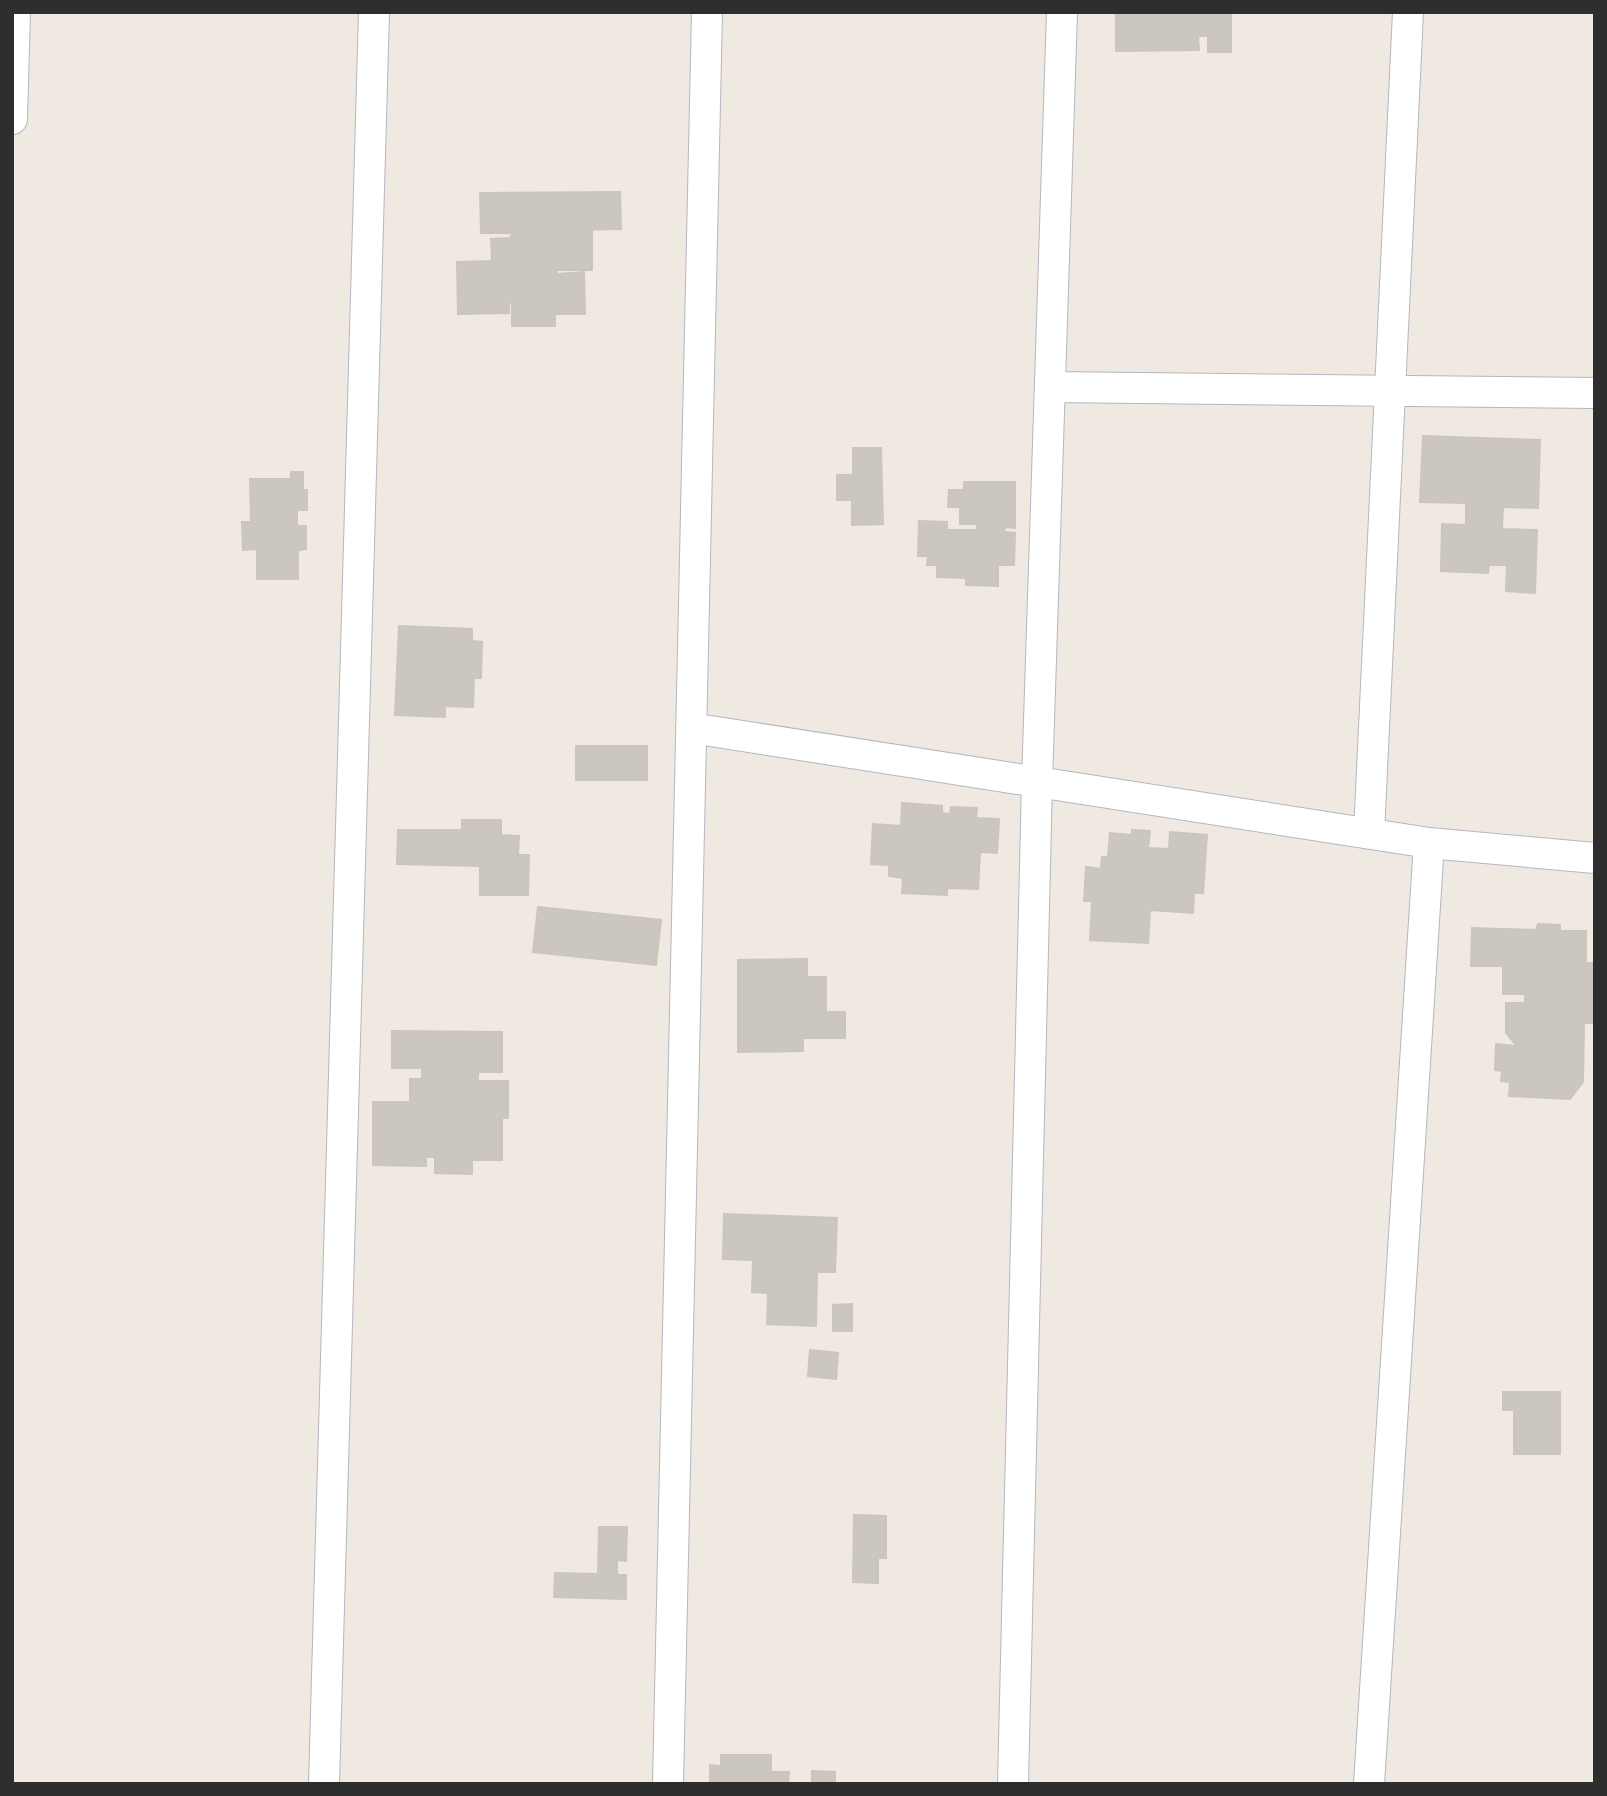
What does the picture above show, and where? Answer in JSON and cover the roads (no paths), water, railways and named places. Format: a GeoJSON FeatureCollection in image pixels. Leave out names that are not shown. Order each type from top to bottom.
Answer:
{"type":"FeatureCollection","features":[{"type":"Feature","properties":{"kind":"street"},"geometry":{"type":"LineString","coordinates":[[12,119],[15,12]]}},
{"type":"Feature","properties":{"kind":"street"},"geometry":{"type":"LineString","coordinates":[[324,1784],[374,12]]}},
{"type":"Feature","properties":{"kind":"street"},"geometry":{"type":"LineString","coordinates":[[668,1784],[707,12]]}},
{"type":"Feature","properties":{"kind":"street"},"geometry":{"type":"LineString","coordinates":[[1013,1784],[1037,782],[1062,12]]}},
{"type":"Feature","properties":{"kind":"street"},"geometry":{"type":"LineString","coordinates":[[1369,834],[1408,12]]}},
{"type":"Feature","properties":{"kind":"street"},"geometry":{"type":"LineString","coordinates":[[1051,387],[1595,393]]}},
{"type":"Feature","properties":{"kind":"street"},"geometry":{"type":"LineString","coordinates":[[691,728],[1369,834],[1595,859]]}},
{"type":"Feature","properties":{"kind":"street"},"geometry":{"type":"LineString","coordinates":[[1369,1784],[1429,842]]}}]}
